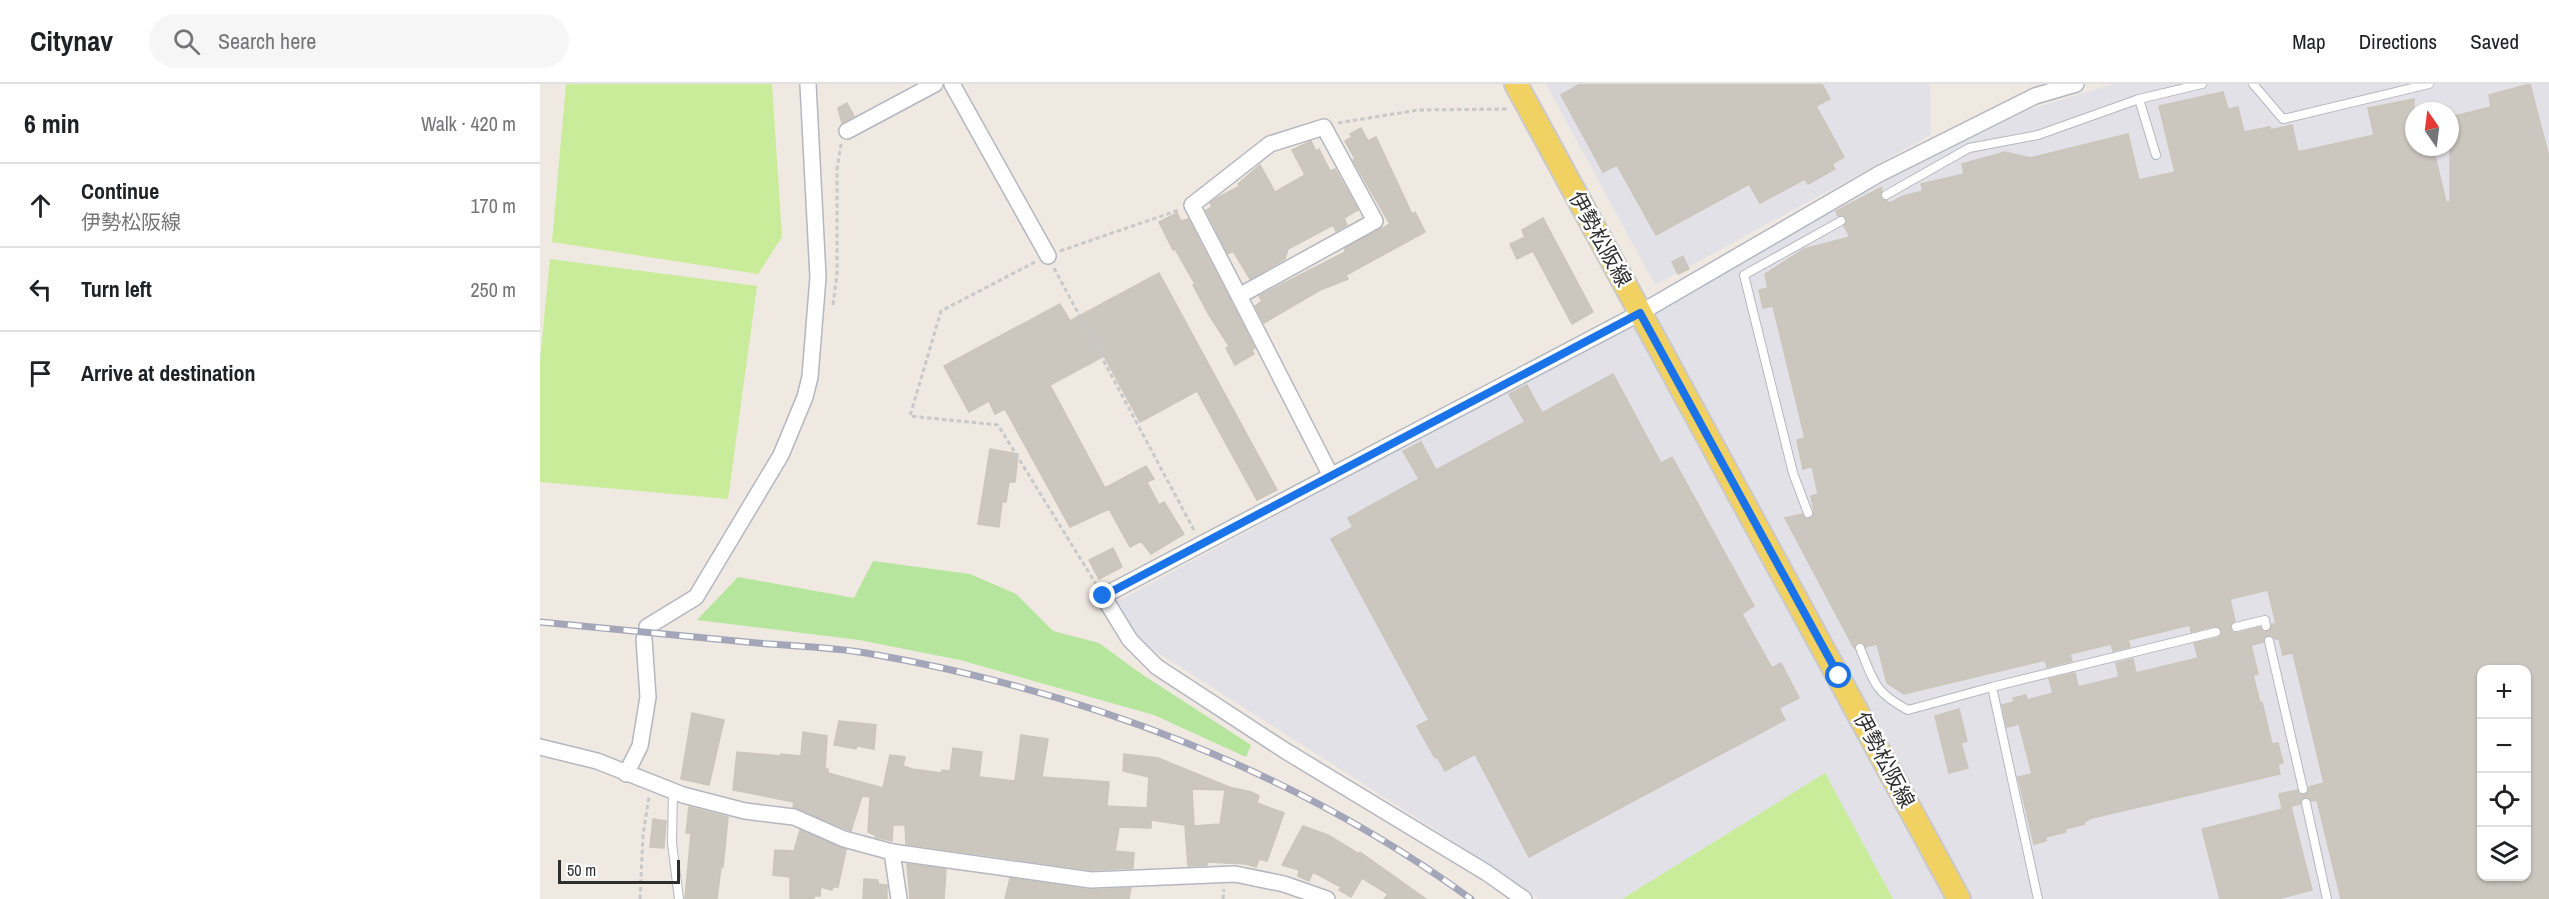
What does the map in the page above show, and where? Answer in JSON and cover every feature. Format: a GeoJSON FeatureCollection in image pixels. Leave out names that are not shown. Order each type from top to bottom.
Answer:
{"type":"FeatureCollection","features":[{"type":"Feature","properties":{"kind":"main road","name":"伊勢松阪線"},"geometry":{"type":"LineString","coordinates":[[1516,84],[1959,899]]}},
{"type":"Feature","properties":{"kind":"street"},"geometry":{"type":"LineString","coordinates":[[626,774],[640,746],[648,697],[646,633],[696,597],[781,455],[805,397],[810,377],[818,277],[808,84]]}},
{"type":"Feature","properties":{"kind":"street"},"geometry":{"type":"LineString","coordinates":[[847,131],[936,84]]}},
{"type":"Feature","properties":{"kind":"street"},"geometry":{"type":"LineString","coordinates":[[952,84],[1048,256]]}},
{"type":"Feature","properties":{"kind":"street"},"geometry":{"type":"LineString","coordinates":[[1524,899],[1487,873],[1294,756],[1157,667],[1130,640],[1103,596],[1640,313],[1879,174],[2035,96],[2076,84]]}},
{"type":"Feature","properties":{"kind":"street"},"geometry":{"type":"LineString","coordinates":[[1239,296],[1375,221],[1324,127],[1269,144],[1192,205],[1331,476]]}},
{"type":"Feature","properties":{"kind":"street"},"geometry":{"type":"LineString","coordinates":[[540,747],[597,761],[652,784],[745,811],[794,817],[844,839],[892,852],[1091,880],[1235,874],[1284,884],[1327,899]]}},
{"type":"Feature","properties":{"kind":"street"},"geometry":{"type":"LineString","coordinates":[[892,852],[899,899]]}},
{"type":"Feature","properties":{"kind":"lane"},"geometry":{"type":"LineString","coordinates":[[1886,195],[1969,148],[2038,135],[2139,99],[2202,84]]}},
{"type":"Feature","properties":{"kind":"lane"},"geometry":{"type":"LineString","coordinates":[[2253,84],[2283,119],[2429,84]]}},
{"type":"Feature","properties":{"kind":"lane"},"geometry":{"type":"LineString","coordinates":[[2139,99],[2156,155]]}},
{"type":"Feature","properties":{"kind":"lane"},"geometry":{"type":"LineString","coordinates":[[1808,513],[1793,473],[1744,275],[1841,220]]}},
{"type":"Feature","properties":{"kind":"lane"},"geometry":{"type":"LineString","coordinates":[[2236,627],[2265,620],[2266,626]]}},
{"type":"Feature","properties":{"kind":"lane"},"geometry":{"type":"LineString","coordinates":[[1860,648],[1875,687],[1889,700],[1908,710],[2216,632]]}},
{"type":"Feature","properties":{"kind":"lane"},"geometry":{"type":"LineString","coordinates":[[2269,641],[2302,789]]}},
{"type":"Feature","properties":{"kind":"lane"},"geometry":{"type":"LineString","coordinates":[[1992,687],[2038,899]]}},
{"type":"Feature","properties":{"kind":"lane"},"geometry":{"type":"LineString","coordinates":[[673,791],[672,843],[679,899]]}},
{"type":"Feature","properties":{"kind":"lane"},"geometry":{"type":"LineString","coordinates":[[2306,802],[2327,899]]}},
{"type":"Feature","properties":{"kind":"path"},"geometry":{"type":"LineString","coordinates":[[1324,127],[1355,119],[1418,110],[1527,108]]}},
{"type":"Feature","properties":{"kind":"path"},"geometry":{"type":"LineString","coordinates":[[1103,596],[998,425],[910,416],[941,310],[1048,256],[1192,205]]}},
{"type":"Feature","properties":{"kind":"path"},"geometry":{"type":"LineString","coordinates":[[1048,256],[1201,544]]}},
{"type":"Feature","properties":{"kind":"path"},"geometry":{"type":"LineString","coordinates":[[640,899],[643,835],[652,784]]}},
{"type":"Feature","properties":{"kind":"shaded area"},"geometry":{"type":"Polygon","coordinates":[[[1546,84],[1930,84],[1931,135],[1655,285],[1546,84]]]}},
{"type":"Feature","properties":{"kind":"shaded area"},"geometry":{"type":"Polygon","coordinates":[[[2113,84],[2549,84],[2549,899],[1539,899],[1481,859],[1146,645],[1111,605],[1675,300],[1893,177],[2025,111],[2113,84]]]}},
{"type":"Feature","properties":{"kind":"green space"},"geometry":{"type":"Polygon","coordinates":[[[566,84],[772,84],[782,237],[758,274],[552,242],[566,84]]]}},
{"type":"Feature","properties":{"kind":"green space"},"geometry":{"type":"Polygon","coordinates":[[[550,259],[757,286],[728,499],[540,482],[540,361],[550,259]]]}},
{"type":"Feature","properties":{"kind":"green space"},"geometry":{"type":"Polygon","coordinates":[[[873,561],[970,574],[1016,594],[1053,631],[1099,643],[1140,673],[1251,745],[1246,757],[1154,715],[960,660],[859,640],[697,620],[738,577],[854,598],[873,561]]]}},
{"type":"Feature","properties":{"kind":"green space"},"geometry":{"type":"Polygon","coordinates":[[[1825,773],[1893,899],[1622,899],[1825,773]]]}},
{"type":"Feature","properties":{"kind":"building"},"geometry":{"type":"Polygon","coordinates":[[[1580,84],[1822,84],[1830,99],[1816,106],[1844,157],[1832,164],[1835,169],[1808,184],[1805,179],[1760,203],[1749,184],[1656,235],[1617,165],[1603,172],[1561,95],[1580,84]]]}},
{"type":"Feature","properties":{"kind":"building"},"geometry":{"type":"Polygon","coordinates":[[[2530,84],[2549,157],[2549,899],[2341,899],[2317,800],[2312,801],[2304,797],[2300,804],[2282,808],[2279,794],[2297,790],[2305,795],[2309,787],[2324,783],[2293,653],[2283,655],[2279,639],[2270,635],[2265,637],[2263,642],[2251,645],[2258,674],[2253,675],[2272,744],[2278,743],[2283,763],[2278,764],[2280,774],[2092,818],[2084,822],[2085,824],[2065,829],[2066,832],[2046,837],[2046,841],[2034,844],[2018,777],[2032,774],[2019,724],[2007,727],[2002,705],[2014,702],[2013,698],[2026,695],[2027,700],[2053,693],[2049,679],[2075,673],[2078,687],[2119,677],[2116,663],[2133,659],[2136,673],[2198,658],[2194,643],[2218,638],[2222,630],[2215,626],[2191,632],[2190,625],[2128,640],[2130,647],[2113,651],[2111,644],[2070,654],[2072,661],[2047,667],[2045,660],[1904,694],[1887,683],[1877,644],[1866,647],[1863,643],[1858,642],[1854,648],[1785,518],[1802,514],[1806,519],[1812,517],[1814,511],[1811,496],[1818,494],[1812,466],[1803,469],[1797,440],[1805,438],[1773,306],[1763,308],[1759,290],[1768,288],[1765,274],[1804,249],[1850,237],[1844,226],[1846,219],[1844,216],[1838,216],[1836,211],[1882,187],[1881,197],[1890,203],[1903,196],[1923,191],[1921,184],[1964,174],[1962,164],[2005,152],[2030,158],[2128,134],[2139,180],[2175,172],[2159,106],[2223,92],[2228,109],[2238,107],[2244,132],[2292,125],[2298,152],[2374,135],[2368,108],[2414,99],[2414,102],[2405,102],[2405,156],[2435,156],[2446,202],[2450,202],[2450,156],[2459,156],[2459,115],[2491,107],[2489,95],[2530,84]],[[2268,590],[2230,599],[2235,621],[2230,626],[2232,632],[2237,633],[2260,627],[2264,632],[2270,630],[2272,624],[2276,624],[2268,590]]]}},
{"type":"Feature","properties":{"kind":"building"},"geometry":{"type":"Polygon","coordinates":[[[847,103],[854,116],[842,123],[838,108],[847,103]]]}},
{"type":"Feature","properties":{"kind":"building"},"geometry":{"type":"Polygon","coordinates":[[[1361,128],[1368,141],[1376,137],[1412,214],[1415,212],[1425,232],[1346,275],[1348,279],[1320,290],[1264,323],[1255,306],[1262,301],[1259,296],[1345,252],[1345,248],[1390,224],[1353,160],[1355,159],[1345,141],[1352,137],[1350,134],[1361,128]]]}},
{"type":"Feature","properties":{"kind":"building"},"geometry":{"type":"Polygon","coordinates":[[[1311,141],[1316,151],[1319,149],[1330,171],[1335,169],[1358,210],[1344,218],[1347,225],[1336,231],[1333,225],[1288,249],[1285,259],[1250,279],[1233,251],[1228,254],[1206,210],[1212,207],[1210,203],[1240,186],[1238,184],[1260,165],[1275,192],[1305,175],[1292,150],[1311,141]]]}},
{"type":"Feature","properties":{"kind":"building"},"geometry":{"type":"Polygon","coordinates":[[[1177,213],[1181,221],[1188,219],[1255,348],[1252,350],[1254,354],[1235,365],[1226,348],[1229,346],[1208,313],[1193,285],[1195,284],[1175,249],[1173,250],[1159,222],[1177,213]]]}},
{"type":"Feature","properties":{"kind":"building"},"geometry":{"type":"Polygon","coordinates":[[[1543,218],[1593,312],[1572,324],[1533,251],[1517,259],[1510,244],[1525,237],[1522,230],[1543,218]]]}},
{"type":"Feature","properties":{"kind":"building"},"geometry":{"type":"Polygon","coordinates":[[[1683,256],[1689,269],[1678,274],[1672,262],[1683,256]]]}},
{"type":"Feature","properties":{"kind":"building"},"geometry":{"type":"Polygon","coordinates":[[[1159,273],[1277,490],[1257,500],[1197,391],[1140,422],[1104,356],[1050,385],[1105,488],[1146,466],[1154,479],[1147,482],[1159,505],[1164,502],[1184,534],[1151,554],[1141,541],[1130,547],[1109,509],[1070,527],[1005,409],[995,414],[989,401],[969,412],[944,366],[1060,304],[1070,321],[1159,273]]]}},
{"type":"Feature","properties":{"kind":"building"},"geometry":{"type":"Polygon","coordinates":[[[1613,374],[1661,463],[1672,457],[1754,606],[1742,614],[1772,668],[1781,663],[1799,698],[1779,708],[1785,720],[1529,857],[1475,754],[1445,771],[1437,757],[1435,758],[1417,726],[1429,720],[1331,539],[1353,527],[1348,518],[1419,479],[1403,451],[1421,442],[1436,470],[1525,422],[1509,394],[1527,385],[1542,413],[1613,374]]]}},
{"type":"Feature","properties":{"kind":"building"},"geometry":{"type":"Polygon","coordinates":[[[990,449],[1018,454],[1015,482],[1009,482],[1006,502],[1002,502],[999,527],[978,524],[990,449]]]}},
{"type":"Feature","properties":{"kind":"building"},"geometry":{"type":"Polygon","coordinates":[[[1113,548],[1122,567],[1099,579],[1089,560],[1113,548]]]}},
{"type":"Feature","properties":{"kind":"building"},"geometry":{"type":"Polygon","coordinates":[[[1959,709],[1967,741],[1961,743],[1968,768],[1949,773],[1935,716],[1959,709]]]}},
{"type":"Feature","properties":{"kind":"building"},"geometry":{"type":"Polygon","coordinates":[[[692,713],[724,720],[709,785],[681,779],[692,713]]]}},
{"type":"Feature","properties":{"kind":"building"},"geometry":{"type":"Polygon","coordinates":[[[839,721],[876,725],[874,749],[834,745],[839,721]]]}},
{"type":"Feature","properties":{"kind":"building"},"geometry":{"type":"Polygon","coordinates":[[[803,732],[827,736],[825,769],[828,769],[828,773],[883,788],[890,755],[905,757],[903,766],[941,773],[942,770],[950,771],[953,748],[982,752],[979,777],[1015,781],[1021,735],[1048,739],[1042,777],[1109,782],[1107,806],[1147,808],[1149,777],[1123,771],[1124,754],[1158,758],[1229,787],[1251,792],[1259,796],[1257,803],[1284,813],[1267,861],[1259,859],[1256,867],[1246,864],[1207,862],[1207,865],[1188,866],[1185,826],[1192,826],[1151,820],[1151,828],[1119,827],[1115,851],[1134,853],[1133,868],[1091,870],[906,844],[905,825],[893,825],[892,841],[875,837],[868,832],[870,797],[862,796],[851,831],[793,807],[794,802],[733,790],[737,752],[801,756],[803,732]],[[1192,789],[1194,826],[1220,824],[1225,790],[1192,789]]]}},
{"type":"Feature","properties":{"kind":"building"},"geometry":{"type":"Polygon","coordinates":[[[689,807],[728,817],[717,899],[685,899],[691,833],[686,833],[689,807]]]}},
{"type":"Feature","properties":{"kind":"building"},"geometry":{"type":"Polygon","coordinates":[[[2291,807],[2312,890],[2277,899],[2220,899],[2202,829],[2291,807]]]}},
{"type":"Feature","properties":{"kind":"building"},"geometry":{"type":"Polygon","coordinates":[[[653,819],[666,821],[664,848],[650,847],[653,819]]]}},
{"type":"Feature","properties":{"kind":"building"},"geometry":{"type":"Polygon","coordinates":[[[1303,826],[1328,835],[1359,854],[1360,852],[1426,899],[1384,899],[1388,894],[1362,878],[1351,897],[1339,890],[1341,887],[1313,872],[1309,881],[1298,876],[1299,870],[1282,865],[1303,826]]]}},
{"type":"Feature","properties":{"kind":"building"},"geometry":{"type":"Polygon","coordinates":[[[800,830],[846,850],[838,887],[833,887],[832,890],[821,887],[820,896],[814,896],[814,899],[790,899],[790,877],[773,875],[775,850],[794,851],[800,830]]]}},
{"type":"Feature","properties":{"kind":"building"},"geometry":{"type":"Polygon","coordinates":[[[907,864],[946,869],[944,899],[910,899],[907,864]]]}},
{"type":"Feature","properties":{"kind":"building"},"geometry":{"type":"Polygon","coordinates":[[[1010,878],[1090,890],[1131,888],[1129,899],[1005,899],[1010,878]]]}},
{"type":"Feature","properties":{"kind":"building"},"geometry":{"type":"Polygon","coordinates":[[[864,879],[878,880],[878,884],[887,885],[887,899],[863,899],[864,879]]]}},
{"type":"Feature","properties":{"kind":"railway"},"geometry":{"type":"LineString","coordinates":[[540,622],[852,651],[946,669],[1026,689],[1105,713],[1259,774],[1332,811],[1403,853],[1471,899]]}},
{"type":"Feature","properties":{"kind":"route"},"geometry":{"type":"LineString","coordinates":[[1103,596],[1640,313],[1839,676]]}}]}
